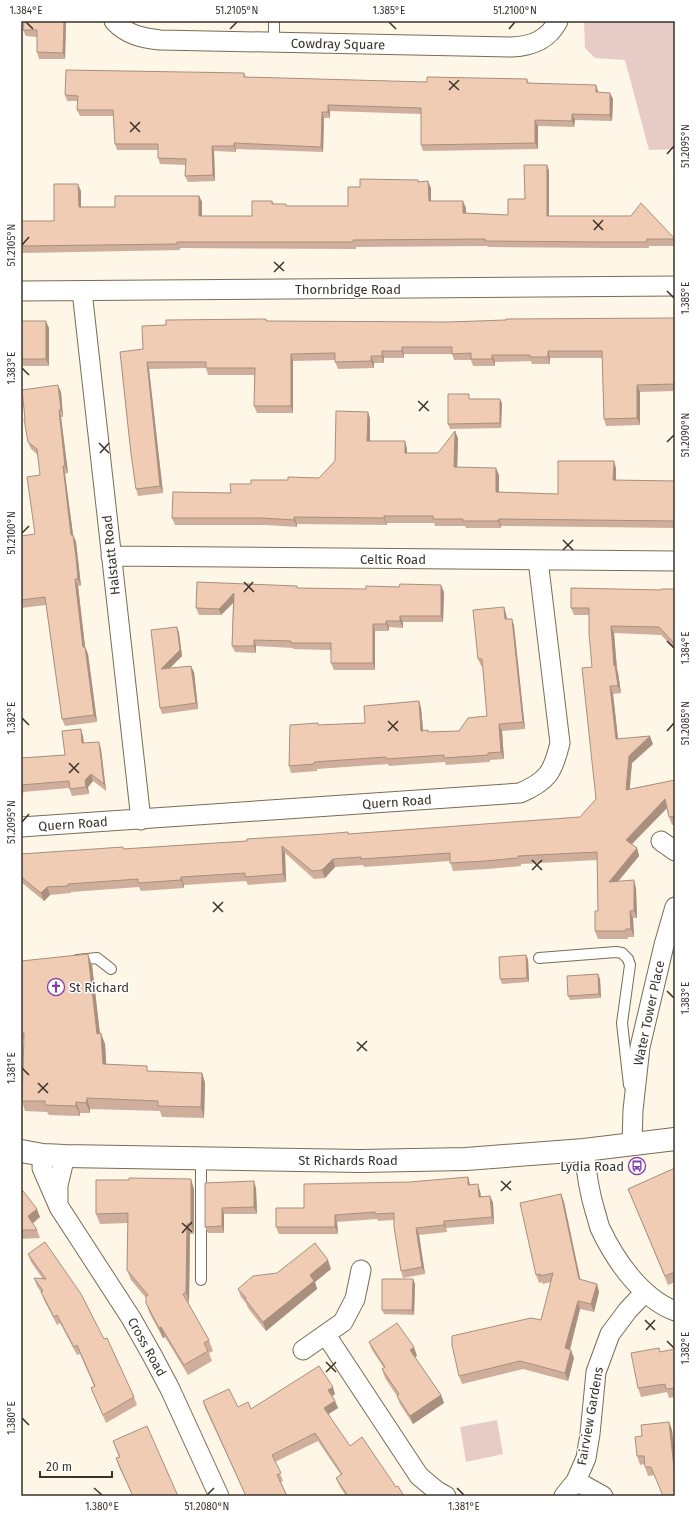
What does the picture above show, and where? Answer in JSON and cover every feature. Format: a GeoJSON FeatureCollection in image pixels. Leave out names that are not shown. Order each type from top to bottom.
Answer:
{"type":"FeatureCollection","features":[{"type":"Feature","properties":{"kind":"street","name":"Cowdray Square"},"geometry":{"type":"LineString","coordinates":[[114,21],[127,33],[143,38],[160,40],[512,48],[528,46],[543,38],[555,28],[558,21]]}},
{"type":"Feature","properties":{"kind":"street","name":"Thornbridge Road"},"geometry":{"type":"LineString","coordinates":[[21,291],[675,286]]}},
{"type":"Feature","properties":{"kind":"street","name":"Halstatt Road"},"geometry":{"type":"LineString","coordinates":[[82,291],[141,820]]}},
{"type":"Feature","properties":{"kind":"street","name":"Celtic Road"},"geometry":{"type":"LineString","coordinates":[[111,556],[675,561]]}},
{"type":"Feature","properties":{"kind":"street","name":"Quern Road"},"geometry":{"type":"LineString","coordinates":[[21,828],[520,793],[535,787],[548,776],[556,761],[560,743],[538,560]]}},
{"type":"Feature","properties":{"kind":"street","name":"Water Tower Place"},"geometry":{"type":"LineString","coordinates":[[632,1145],[633,1110],[640,1047],[664,945],[675,908]]}},
{"type":"Feature","properties":{"kind":"street","name":"St Richards Road"},"geometry":{"type":"LineString","coordinates":[[21,1152],[43,1156],[376,1161],[466,1159],[584,1150],[675,1140]]}},
{"type":"Feature","properties":{"kind":"street"},"geometry":{"type":"LineString","coordinates":[[584,1150],[588,1188],[600,1228],[623,1268],[645,1292],[666,1308],[675,1311]]}},
{"type":"Feature","properties":{"kind":"street","name":"Cross Road"},"geometry":{"type":"LineString","coordinates":[[43,1156],[42,1168],[59,1207],[127,1311],[152,1354],[170,1389],[219,1496]]}},
{"type":"Feature","properties":{"kind":"street"},"geometry":{"type":"LineString","coordinates":[[59,1207],[58,1185],[65,1156]]}},
{"type":"Feature","properties":{"kind":"street"},"geometry":{"type":"LineString","coordinates":[[303,1350],[344,1322],[355,1299],[361,1270]]}},
{"type":"Feature","properties":{"kind":"street","name":"Fairview Gardens"},"geometry":{"type":"LineString","coordinates":[[564,1496],[576,1481],[586,1458],[590,1434],[596,1372],[610,1334],[628,1310],[645,1292]]}},
{"type":"Feature","properties":{"kind":"street"},"geometry":{"type":"LineString","coordinates":[[326,1335],[419,1476],[437,1491],[446,1496]]}},
{"type":"Feature","properties":{"kind":"street","name":"Fairview Gardens"},"geometry":{"type":"LineString","coordinates":[[576,1481],[603,1496]]}},
{"type":"Feature","properties":{"kind":"lane"},"geometry":{"type":"LineString","coordinates":[[274,21],[274,43]]}},
{"type":"Feature","properties":{"kind":"lane"},"geometry":{"type":"LineString","coordinates":[[539,958],[616,952],[622,953],[628,958],[630,965],[622,1023],[633,1110]]}},
{"type":"Feature","properties":{"kind":"lane"},"geometry":{"type":"LineString","coordinates":[[66,961],[97,958],[111,968]]}},
{"type":"Feature","properties":{"kind":"lane"},"geometry":{"type":"LineString","coordinates":[[201,1159],[201,1280]]}},
{"type":"Feature","properties":{"kind":"shaded area"},"geometry":{"type":"Polygon","coordinates":[[[584,21],[675,21],[675,149],[649,150],[625,60],[595,58],[585,48],[584,21]]]}},
{"type":"Feature","properties":{"kind":"shaded area"},"geometry":{"type":"Polygon","coordinates":[[[497,1420],[503,1454],[466,1462],[460,1427],[497,1420]]]}},
{"type":"Feature","properties":{"kind":"building"},"geometry":{"type":"Polygon","coordinates":[[[24,21],[64,21],[63,53],[37,52],[37,30],[23,30],[24,21]]]}},
{"type":"Feature","properties":{"kind":"building"},"geometry":{"type":"Polygon","coordinates":[[[66,70],[244,73],[244,77],[427,82],[427,77],[527,79],[527,83],[596,85],[596,92],[610,93],[610,115],[572,114],[572,121],[535,120],[535,143],[421,145],[421,108],[328,105],[328,112],[322,112],[321,147],[234,143],[234,146],[212,146],[213,175],[185,176],[186,159],[158,158],[158,144],[115,144],[113,110],[77,110],[78,96],[65,95],[66,70]]]}},
{"type":"Feature","properties":{"kind":"building"},"geometry":{"type":"Polygon","coordinates":[[[524,165],[547,165],[547,216],[631,216],[641,203],[675,239],[647,239],[647,242],[485,241],[485,239],[353,240],[353,242],[177,242],[177,244],[21,246],[21,221],[54,221],[54,184],[78,184],[79,207],[115,207],[115,196],[199,196],[199,216],[252,216],[252,201],[272,201],[272,204],[286,204],[286,206],[348,206],[348,187],[360,187],[360,179],[418,180],[418,182],[428,181],[429,201],[463,201],[463,213],[508,215],[508,199],[525,199],[524,165]]]}},
{"type":"Feature","properties":{"kind":"building"},"geometry":{"type":"Polygon","coordinates":[[[675,318],[675,384],[637,385],[637,418],[604,419],[602,351],[548,351],[548,357],[530,357],[530,355],[492,355],[492,359],[471,359],[471,353],[452,354],[452,347],[402,347],[402,351],[382,351],[382,356],[371,356],[371,361],[335,362],[335,353],[291,354],[291,406],[254,406],[255,368],[206,368],[206,362],[147,362],[160,486],[136,489],[120,352],[143,349],[142,326],[166,325],[166,320],[266,319],[266,321],[448,322],[506,319],[675,318]]]}},
{"type":"Feature","properties":{"kind":"building"},"geometry":{"type":"Polygon","coordinates":[[[21,321],[46,321],[46,359],[21,359],[21,321]]]}},
{"type":"Feature","properties":{"kind":"building"},"geometry":{"type":"Polygon","coordinates":[[[58,385],[65,466],[63,466],[78,579],[75,579],[83,647],[85,647],[94,715],[62,719],[45,597],[21,600],[21,536],[35,534],[27,477],[40,475],[37,449],[28,442],[24,419],[22,390],[58,385]]]}},
{"type":"Feature","properties":{"kind":"building"},"geometry":{"type":"Polygon","coordinates":[[[448,394],[469,394],[469,399],[500,399],[500,423],[448,424],[448,394]]]}},
{"type":"Feature","properties":{"kind":"building"},"geometry":{"type":"Polygon","coordinates":[[[336,411],[368,412],[367,441],[405,441],[405,453],[438,453],[455,431],[454,467],[496,468],[496,492],[558,494],[558,461],[614,461],[613,480],[675,481],[675,521],[499,519],[498,521],[463,521],[463,519],[433,519],[433,516],[384,516],[384,518],[294,517],[294,520],[262,518],[172,518],[173,492],[231,493],[230,484],[251,484],[251,480],[288,480],[288,477],[319,478],[335,461],[336,411]]]}},
{"type":"Feature","properties":{"kind":"building"},"geometry":{"type":"Polygon","coordinates":[[[197,582],[297,586],[297,588],[366,589],[366,586],[399,587],[400,584],[441,585],[441,616],[400,616],[400,621],[386,621],[386,624],[373,624],[373,663],[331,663],[331,643],[291,643],[291,641],[254,640],[254,646],[232,646],[234,593],[219,609],[196,608],[197,582]]]}},
{"type":"Feature","properties":{"kind":"building"},"geometry":{"type":"Polygon","coordinates":[[[571,588],[675,589],[674,643],[659,627],[611,626],[614,666],[615,665],[618,686],[610,686],[616,739],[650,736],[629,756],[626,790],[675,780],[675,816],[669,817],[665,799],[626,840],[637,848],[609,882],[634,880],[634,911],[630,911],[631,929],[626,929],[626,931],[595,931],[595,911],[598,911],[597,852],[518,856],[518,858],[450,863],[450,853],[361,859],[361,857],[333,859],[322,870],[312,871],[282,846],[283,874],[245,877],[245,873],[181,877],[181,880],[138,883],[138,879],[68,884],[68,886],[47,887],[41,893],[21,877],[21,854],[247,841],[247,839],[348,832],[348,834],[580,817],[596,799],[582,668],[592,667],[589,633],[589,608],[571,608],[571,588]]]}},
{"type":"Feature","properties":{"kind":"building"},"geometry":{"type":"Polygon","coordinates":[[[504,607],[505,619],[512,619],[523,722],[499,724],[501,752],[488,753],[488,755],[444,758],[444,755],[386,759],[386,757],[314,762],[314,764],[289,766],[290,725],[318,723],[318,725],[365,723],[364,706],[419,701],[421,731],[428,730],[428,732],[459,731],[468,718],[487,716],[482,659],[478,659],[473,610],[504,607]]]}},
{"type":"Feature","properties":{"kind":"building"},"geometry":{"type":"Polygon","coordinates":[[[177,627],[180,650],[161,669],[191,666],[196,703],[160,708],[151,630],[177,627]]]}},
{"type":"Feature","properties":{"kind":"building"},"geometry":{"type":"Polygon","coordinates":[[[81,729],[82,743],[99,742],[104,784],[91,774],[85,780],[86,787],[70,789],[69,781],[21,785],[21,758],[65,755],[62,731],[81,729]]]}},
{"type":"Feature","properties":{"kind":"building"},"geometry":{"type":"Polygon","coordinates":[[[88,954],[97,1034],[101,1033],[103,1064],[147,1066],[147,1071],[202,1073],[201,1107],[158,1106],[158,1101],[87,1098],[86,1103],[76,1102],[76,1106],[45,1105],[45,1101],[22,1101],[24,1033],[21,1034],[21,961],[88,954]]]}},
{"type":"Feature","properties":{"kind":"building"},"geometry":{"type":"Polygon","coordinates":[[[526,955],[527,978],[500,979],[499,957],[526,955]]]}},
{"type":"Feature","properties":{"kind":"building"},"geometry":{"type":"Polygon","coordinates":[[[598,974],[599,994],[568,996],[567,976],[598,974]]]}},
{"type":"Feature","properties":{"kind":"building"},"geometry":{"type":"Polygon","coordinates":[[[675,1168],[675,1272],[665,1276],[628,1189],[675,1168]]]}},
{"type":"Feature","properties":{"kind":"building"},"geometry":{"type":"Polygon","coordinates":[[[468,1177],[468,1185],[478,1184],[479,1197],[490,1196],[492,1217],[444,1221],[444,1225],[416,1228],[422,1267],[401,1271],[394,1227],[394,1213],[375,1214],[375,1212],[335,1215],[335,1227],[276,1227],[276,1208],[304,1208],[304,1184],[410,1182],[468,1177]]]}},
{"type":"Feature","properties":{"kind":"building"},"geometry":{"type":"Polygon","coordinates":[[[129,1178],[191,1179],[191,1224],[187,1224],[186,1292],[183,1294],[209,1340],[204,1343],[208,1351],[184,1365],[161,1327],[159,1328],[146,1303],[146,1296],[148,1295],[127,1270],[128,1213],[96,1214],[96,1180],[129,1180],[129,1178]]]}},
{"type":"Feature","properties":{"kind":"building"},"geometry":{"type":"Polygon","coordinates":[[[254,1181],[254,1207],[222,1208],[222,1226],[205,1227],[205,1183],[254,1181]]]}},
{"type":"Feature","properties":{"kind":"building"},"geometry":{"type":"Polygon","coordinates":[[[21,1191],[23,1191],[37,1209],[28,1216],[37,1230],[21,1230],[21,1191]]]}},
{"type":"Feature","properties":{"kind":"building"},"geometry":{"type":"Polygon","coordinates":[[[561,1194],[579,1279],[597,1284],[591,1304],[578,1301],[565,1348],[571,1350],[565,1373],[520,1361],[459,1376],[452,1345],[452,1336],[531,1318],[541,1320],[553,1273],[540,1276],[540,1274],[536,1275],[520,1203],[561,1194]]]}},
{"type":"Feature","properties":{"kind":"building"},"geometry":{"type":"Polygon","coordinates":[[[45,1242],[81,1294],[104,1339],[107,1338],[134,1397],[103,1415],[91,1388],[95,1386],[77,1345],[74,1347],[57,1315],[54,1317],[41,1292],[43,1291],[34,1278],[46,1279],[28,1254],[45,1242]]]}},
{"type":"Feature","properties":{"kind":"building"},"geometry":{"type":"Polygon","coordinates":[[[315,1243],[328,1260],[310,1275],[314,1281],[263,1322],[238,1289],[253,1276],[277,1273],[315,1243]]]}},
{"type":"Feature","properties":{"kind":"building"},"geometry":{"type":"Polygon","coordinates":[[[382,1279],[413,1279],[412,1310],[382,1310],[382,1279]]]}},
{"type":"Feature","properties":{"kind":"building"},"geometry":{"type":"Polygon","coordinates":[[[397,1323],[414,1347],[410,1350],[441,1395],[410,1416],[397,1396],[399,1394],[382,1369],[385,1367],[369,1342],[397,1323]]]}},
{"type":"Feature","properties":{"kind":"building"},"geometry":{"type":"Polygon","coordinates":[[[659,1348],[660,1352],[675,1349],[675,1388],[666,1389],[665,1384],[638,1388],[631,1353],[659,1348]]]}},
{"type":"Feature","properties":{"kind":"building"},"geometry":{"type":"Polygon","coordinates":[[[319,1366],[333,1387],[328,1390],[335,1401],[324,1408],[350,1446],[362,1437],[396,1487],[398,1486],[404,1496],[348,1496],[336,1478],[342,1474],[315,1433],[272,1455],[281,1473],[277,1475],[287,1496],[246,1496],[203,1401],[229,1389],[238,1407],[248,1402],[251,1409],[319,1366]]]}},
{"type":"Feature","properties":{"kind":"building"},"geometry":{"type":"Polygon","coordinates":[[[669,1422],[675,1477],[675,1496],[663,1496],[651,1467],[645,1467],[644,1456],[637,1456],[635,1437],[642,1436],[641,1425],[669,1422]]]}},
{"type":"Feature","properties":{"kind":"building"},"geometry":{"type":"Polygon","coordinates":[[[147,1426],[178,1496],[127,1496],[132,1494],[116,1458],[120,1457],[113,1441],[147,1426]]]}},
{"type":"Feature","properties":{"kind":"place","name":"St Richard"},"geometry":{"type":"Point","coordinates":[56,987]}},
{"type":"Feature","properties":{"kind":"place","name":"Lydia Road"},"geometry":{"type":"Point","coordinates":[637,1166]}}]}
